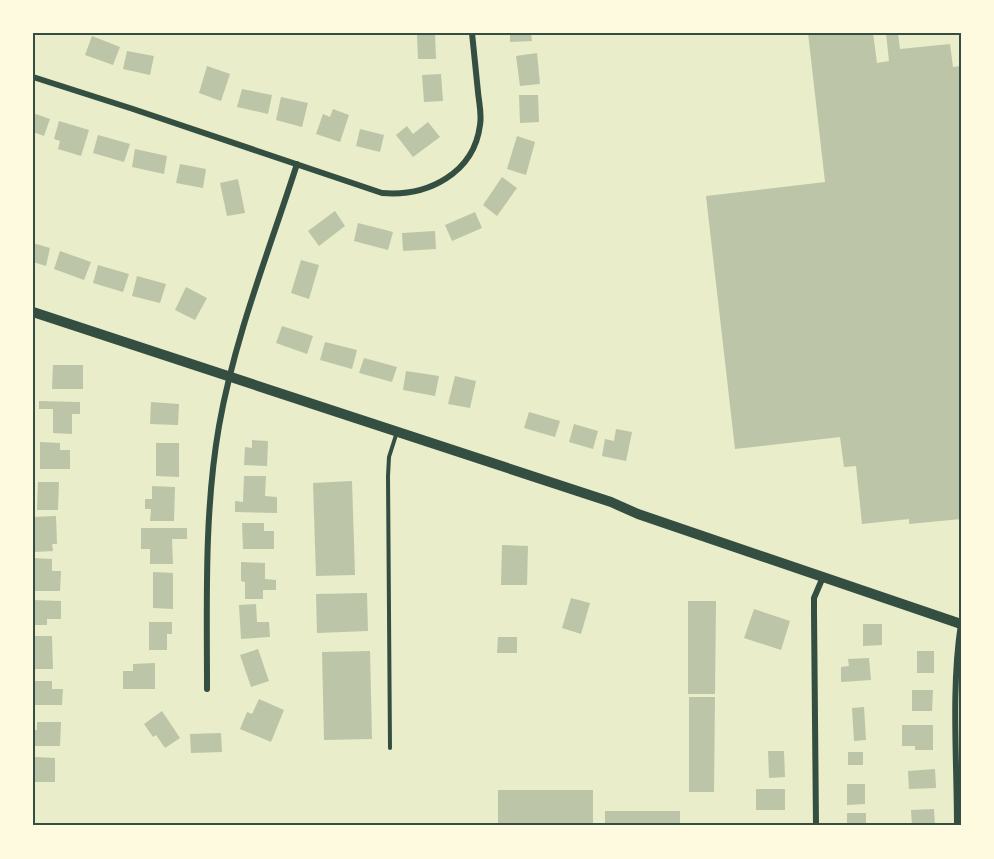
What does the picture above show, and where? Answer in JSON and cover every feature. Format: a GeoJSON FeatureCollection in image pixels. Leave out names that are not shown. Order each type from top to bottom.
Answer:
{"type":"FeatureCollection","features":[{"type":"Feature","properties":{"kind":"main road"},"geometry":{"type":"LineString","coordinates":[[33,312],[611,502],[638,514],[961,624]]}},
{"type":"Feature","properties":{"kind":"street"},"geometry":{"type":"LineString","coordinates":[[33,77],[382,193],[392,194],[421,191],[453,174],[468,157],[477,139],[480,124],[472,33]]}},
{"type":"Feature","properties":{"kind":"street"},"geometry":{"type":"LineString","coordinates":[[207,689],[210,525],[219,425],[240,337],[297,164]]}},
{"type":"Feature","properties":{"kind":"street"},"geometry":{"type":"LineString","coordinates":[[816,826],[814,598],[823,577]]}},
{"type":"Feature","properties":{"kind":"street"},"geometry":{"type":"LineString","coordinates":[[957,826],[956,682],[957,647],[961,624]]}},
{"type":"Feature","properties":{"kind":"lane"},"geometry":{"type":"LineString","coordinates":[[390,748],[388,476],[389,457],[397,432]]}},
{"type":"Feature","properties":{"kind":"building"},"geometry":{"type":"Polygon","coordinates":[[[435,33],[436,59],[418,59],[417,35],[435,33]]]}},
{"type":"Feature","properties":{"kind":"building"},"geometry":{"type":"Polygon","coordinates":[[[510,33],[531,33],[532,41],[510,42],[510,33]]]}},
{"type":"Feature","properties":{"kind":"building"},"geometry":{"type":"Polygon","coordinates":[[[808,33],[873,33],[877,63],[889,61],[886,33],[898,33],[900,49],[950,44],[953,67],[961,66],[961,519],[909,524],[909,519],[862,524],[856,466],[844,467],[840,437],[735,449],[706,196],[825,182],[808,33]]]}},
{"type":"Feature","properties":{"kind":"building"},"geometry":{"type":"Polygon","coordinates":[[[92,36],[120,47],[113,65],[85,55],[92,36]]]}},
{"type":"Feature","properties":{"kind":"building"},"geometry":{"type":"Polygon","coordinates":[[[127,51],[154,56],[150,75],[123,69],[127,51]]]}},
{"type":"Feature","properties":{"kind":"building"},"geometry":{"type":"Polygon","coordinates":[[[537,53],[540,84],[520,86],[516,56],[537,53]]]}},
{"type":"Feature","properties":{"kind":"building"},"geometry":{"type":"Polygon","coordinates":[[[207,66],[230,74],[221,101],[199,93],[207,66]]]}},
{"type":"Feature","properties":{"kind":"building"},"geometry":{"type":"Polygon","coordinates":[[[441,74],[443,101],[424,102],[422,75],[441,74]]]}},
{"type":"Feature","properties":{"kind":"building"},"geometry":{"type":"Polygon","coordinates":[[[242,89],[272,95],[268,114],[237,107],[242,89]]]}},
{"type":"Feature","properties":{"kind":"building"},"geometry":{"type":"Polygon","coordinates":[[[519,95],[538,95],[539,122],[520,123],[519,95]]]}},
{"type":"Feature","properties":{"kind":"building"},"geometry":{"type":"Polygon","coordinates":[[[281,97],[308,103],[302,127],[276,120],[281,97]]]}},
{"type":"Feature","properties":{"kind":"building"},"geometry":{"type":"Polygon","coordinates":[[[333,109],[349,115],[340,142],[316,134],[323,114],[330,117],[333,109]]]}},
{"type":"Feature","properties":{"kind":"building"},"geometry":{"type":"Polygon","coordinates":[[[33,113],[50,119],[44,136],[33,132],[33,113]]]}},
{"type":"Feature","properties":{"kind":"building"},"geometry":{"type":"Polygon","coordinates":[[[59,121],[89,130],[81,156],[58,149],[60,141],[54,139],[59,121]]]}},
{"type":"Feature","properties":{"kind":"building"},"geometry":{"type":"Polygon","coordinates":[[[428,122],[440,137],[413,157],[396,135],[407,126],[413,134],[428,122]]]}},
{"type":"Feature","properties":{"kind":"building"},"geometry":{"type":"Polygon","coordinates":[[[360,129],[384,135],[380,152],[356,146],[360,129]]]}},
{"type":"Feature","properties":{"kind":"building"},"geometry":{"type":"Polygon","coordinates":[[[98,135],[130,144],[124,162],[93,153],[98,135]]]}},
{"type":"Feature","properties":{"kind":"building"},"geometry":{"type":"Polygon","coordinates":[[[517,136],[535,142],[526,175],[507,169],[517,136]]]}},
{"type":"Feature","properties":{"kind":"building"},"geometry":{"type":"Polygon","coordinates":[[[135,149],[167,156],[164,174],[132,167],[135,149]]]}},
{"type":"Feature","properties":{"kind":"building"},"geometry":{"type":"Polygon","coordinates":[[[180,164],[206,169],[203,188],[176,183],[180,164]]]}},
{"type":"Feature","properties":{"kind":"building"},"geometry":{"type":"Polygon","coordinates":[[[502,177],[517,188],[497,216],[483,205],[502,177]]]}},
{"type":"Feature","properties":{"kind":"building"},"geometry":{"type":"Polygon","coordinates":[[[238,179],[245,213],[227,216],[220,183],[238,179]]]}},
{"type":"Feature","properties":{"kind":"building"},"geometry":{"type":"Polygon","coordinates":[[[335,211],[345,226],[319,246],[308,231],[335,211]]]}},
{"type":"Feature","properties":{"kind":"building"},"geometry":{"type":"Polygon","coordinates":[[[475,212],[482,228],[452,241],[445,225],[475,212]]]}},
{"type":"Feature","properties":{"kind":"building"},"geometry":{"type":"Polygon","coordinates":[[[358,223],[393,232],[388,250],[354,241],[358,223]]]}},
{"type":"Feature","properties":{"kind":"building"},"geometry":{"type":"Polygon","coordinates":[[[435,231],[436,249],[403,251],[402,233],[435,231]]]}},
{"type":"Feature","properties":{"kind":"building"},"geometry":{"type":"Polygon","coordinates":[[[33,243],[50,248],[46,266],[33,262],[33,243]]]}},
{"type":"Feature","properties":{"kind":"building"},"geometry":{"type":"Polygon","coordinates":[[[60,251],[91,262],[84,280],[54,269],[60,251]]]}},
{"type":"Feature","properties":{"kind":"building"},"geometry":{"type":"Polygon","coordinates":[[[301,260],[319,265],[309,299],[291,293],[301,260]]]}},
{"type":"Feature","properties":{"kind":"building"},"geometry":{"type":"Polygon","coordinates":[[[98,265],[129,274],[123,292],[93,283],[98,265]]]}},
{"type":"Feature","properties":{"kind":"building"},"geometry":{"type":"Polygon","coordinates":[[[137,276],[166,284],[160,303],[132,296],[137,276]]]}},
{"type":"Feature","properties":{"kind":"building"},"geometry":{"type":"Polygon","coordinates":[[[186,287],[207,298],[195,320],[175,310],[186,287]]]}},
{"type":"Feature","properties":{"kind":"building"},"geometry":{"type":"Polygon","coordinates":[[[282,326],[313,336],[307,354],[276,343],[282,326]]]}},
{"type":"Feature","properties":{"kind":"building"},"geometry":{"type":"Polygon","coordinates":[[[325,342],[357,350],[352,369],[320,360],[325,342]]]}},
{"type":"Feature","properties":{"kind":"building"},"geometry":{"type":"Polygon","coordinates":[[[364,358],[397,367],[392,382],[359,373],[364,358]]]}},
{"type":"Feature","properties":{"kind":"building"},"geometry":{"type":"Polygon","coordinates":[[[53,365],[83,365],[83,389],[52,389],[53,365]]]}},
{"type":"Feature","properties":{"kind":"building"},"geometry":{"type":"Polygon","coordinates":[[[406,371],[439,376],[435,396],[403,390],[406,371]]]}},
{"type":"Feature","properties":{"kind":"building"},"geometry":{"type":"Polygon","coordinates":[[[455,376],[476,381],[470,408],[448,404],[455,376]]]}},
{"type":"Feature","properties":{"kind":"building"},"geometry":{"type":"Polygon","coordinates":[[[39,401],[80,402],[80,414],[72,414],[72,434],[53,433],[53,409],[39,409],[39,401]]]}},
{"type":"Feature","properties":{"kind":"building"},"geometry":{"type":"Polygon","coordinates":[[[151,402],[179,404],[178,425],[150,424],[151,402]]]}},
{"type":"Feature","properties":{"kind":"building"},"geometry":{"type":"Polygon","coordinates":[[[529,412],[560,421],[555,437],[524,428],[529,412]]]}},
{"type":"Feature","properties":{"kind":"building"},"geometry":{"type":"Polygon","coordinates":[[[574,424],[598,431],[593,449],[569,442],[574,424]]]}},
{"type":"Feature","properties":{"kind":"building"},"geometry":{"type":"Polygon","coordinates":[[[616,429],[632,432],[626,461],[602,456],[605,439],[614,441],[616,429]]]}},
{"type":"Feature","properties":{"kind":"building"},"geometry":{"type":"Polygon","coordinates":[[[252,440],[268,441],[267,466],[244,465],[245,447],[252,448],[252,440]]]}},
{"type":"Feature","properties":{"kind":"building"},"geometry":{"type":"Polygon","coordinates":[[[40,442],[60,443],[60,450],[70,450],[70,469],[40,469],[40,442]]]}},
{"type":"Feature","properties":{"kind":"building"},"geometry":{"type":"Polygon","coordinates":[[[156,443],[179,443],[179,477],[156,476],[156,443]]]}},
{"type":"Feature","properties":{"kind":"building"},"geometry":{"type":"Polygon","coordinates":[[[244,476],[266,476],[265,496],[277,497],[277,513],[235,512],[235,501],[243,502],[244,476]]]}},
{"type":"Feature","properties":{"kind":"building"},"geometry":{"type":"Polygon","coordinates":[[[352,481],[355,575],[316,576],[313,483],[352,481]]]}},
{"type":"Feature","properties":{"kind":"building"},"geometry":{"type":"Polygon","coordinates":[[[38,482],[59,482],[58,510],[37,510],[38,482]]]}},
{"type":"Feature","properties":{"kind":"building"},"geometry":{"type":"Polygon","coordinates":[[[152,486],[175,487],[174,521],[150,521],[151,509],[145,509],[145,499],[152,499],[152,486]]]}},
{"type":"Feature","properties":{"kind":"building"},"geometry":{"type":"Polygon","coordinates":[[[56,516],[57,544],[52,544],[53,551],[35,552],[34,517],[56,516]]]}},
{"type":"Feature","properties":{"kind":"building"},"geometry":{"type":"Polygon","coordinates":[[[242,523],[264,523],[264,531],[274,531],[274,549],[243,549],[242,523]]]}},
{"type":"Feature","properties":{"kind":"building"},"geometry":{"type":"Polygon","coordinates":[[[141,528],[187,528],[187,539],[172,539],[173,564],[150,564],[150,549],[141,549],[141,528]]]}},
{"type":"Feature","properties":{"kind":"building"},"geometry":{"type":"Polygon","coordinates":[[[502,545],[528,546],[527,585],[501,585],[502,545]]]}},
{"type":"Feature","properties":{"kind":"building"},"geometry":{"type":"Polygon","coordinates":[[[33,558],[52,559],[52,571],[61,571],[60,591],[33,591],[33,558]]]}},
{"type":"Feature","properties":{"kind":"building"},"geometry":{"type":"Polygon","coordinates":[[[241,562],[265,563],[265,579],[276,580],[276,590],[263,590],[263,599],[245,599],[245,582],[241,581],[241,562]]]}},
{"type":"Feature","properties":{"kind":"building"},"geometry":{"type":"Polygon","coordinates":[[[153,572],[173,573],[173,609],[153,608],[153,572]]]}},
{"type":"Feature","properties":{"kind":"building"},"geometry":{"type":"Polygon","coordinates":[[[367,593],[368,631],[317,633],[316,594],[367,593]]]}},
{"type":"Feature","properties":{"kind":"building"},"geometry":{"type":"Polygon","coordinates":[[[571,598],[590,603],[581,634],[562,628],[571,598]]]}},
{"type":"Feature","properties":{"kind":"building"},"geometry":{"type":"Polygon","coordinates":[[[33,600],[61,601],[61,619],[47,619],[47,625],[33,625],[33,600]]]}},
{"type":"Feature","properties":{"kind":"building"},"geometry":{"type":"Polygon","coordinates":[[[688,601],[716,601],[715,694],[688,694],[688,601]]]}},
{"type":"Feature","properties":{"kind":"building"},"geometry":{"type":"Polygon","coordinates":[[[256,604],[257,622],[269,622],[270,637],[241,639],[239,605],[256,604]]]}},
{"type":"Feature","properties":{"kind":"building"},"geometry":{"type":"Polygon","coordinates":[[[754,609],[790,621],[781,650],[744,638],[754,609]]]}},
{"type":"Feature","properties":{"kind":"building"},"geometry":{"type":"Polygon","coordinates":[[[149,622],[172,622],[172,634],[167,634],[167,650],[149,650],[149,622]]]}},
{"type":"Feature","properties":{"kind":"building"},"geometry":{"type":"Polygon","coordinates":[[[863,624],[882,624],[882,645],[863,646],[863,624]]]}},
{"type":"Feature","properties":{"kind":"building"},"geometry":{"type":"Polygon","coordinates":[[[34,636],[52,636],[53,669],[35,669],[34,636]]]}},
{"type":"Feature","properties":{"kind":"building"},"geometry":{"type":"Polygon","coordinates":[[[498,637],[517,637],[517,653],[497,653],[498,637]]]}},
{"type":"Feature","properties":{"kind":"building"},"geometry":{"type":"Polygon","coordinates":[[[258,649],[269,681],[251,687],[240,655],[258,649]]]}},
{"type":"Feature","properties":{"kind":"building"},"geometry":{"type":"Polygon","coordinates":[[[370,651],[372,739],[324,740],[322,652],[370,651]]]}},
{"type":"Feature","properties":{"kind":"building"},"geometry":{"type":"Polygon","coordinates":[[[917,651],[934,651],[934,673],[917,673],[917,651]]]}},
{"type":"Feature","properties":{"kind":"building"},"geometry":{"type":"Polygon","coordinates":[[[869,658],[871,680],[841,682],[841,667],[849,666],[848,659],[869,658]]]}},
{"type":"Feature","properties":{"kind":"building"},"geometry":{"type":"Polygon","coordinates":[[[155,663],[155,689],[123,689],[123,671],[133,671],[133,664],[155,663]]]}},
{"type":"Feature","properties":{"kind":"building"},"geometry":{"type":"Polygon","coordinates":[[[33,681],[52,681],[52,689],[63,689],[62,705],[33,705],[33,681]]]}},
{"type":"Feature","properties":{"kind":"building"},"geometry":{"type":"Polygon","coordinates":[[[912,690],[933,690],[932,711],[912,711],[912,690]]]}},
{"type":"Feature","properties":{"kind":"building"},"geometry":{"type":"Polygon","coordinates":[[[689,697],[715,697],[714,792],[689,792],[689,697]]]}},
{"type":"Feature","properties":{"kind":"building"},"geometry":{"type":"Polygon","coordinates":[[[259,699],[284,710],[271,742],[240,729],[247,712],[252,714],[259,699]]]}},
{"type":"Feature","properties":{"kind":"building"},"geometry":{"type":"Polygon","coordinates":[[[864,707],[866,740],[854,741],[852,708],[864,707]]]}},
{"type":"Feature","properties":{"kind":"building"},"geometry":{"type":"Polygon","coordinates":[[[162,711],[180,738],[165,748],[144,724],[162,711]]]}},
{"type":"Feature","properties":{"kind":"building"},"geometry":{"type":"Polygon","coordinates":[[[37,722],[61,722],[60,746],[33,746],[33,730],[37,730],[37,722]]]}},
{"type":"Feature","properties":{"kind":"building"},"geometry":{"type":"Polygon","coordinates":[[[902,725],[933,725],[933,750],[915,750],[915,746],[902,746],[902,725]]]}},
{"type":"Feature","properties":{"kind":"building"},"geometry":{"type":"Polygon","coordinates":[[[221,733],[222,752],[191,753],[190,734],[221,733]]]}},
{"type":"Feature","properties":{"kind":"building"},"geometry":{"type":"Polygon","coordinates":[[[768,751],[784,751],[785,777],[769,778],[768,751]]]}},
{"type":"Feature","properties":{"kind":"building"},"geometry":{"type":"Polygon","coordinates":[[[848,752],[863,752],[863,765],[848,765],[848,752]]]}},
{"type":"Feature","properties":{"kind":"building"},"geometry":{"type":"Polygon","coordinates":[[[35,757],[55,758],[55,782],[34,782],[35,757]]]}},
{"type":"Feature","properties":{"kind":"building"},"geometry":{"type":"Polygon","coordinates":[[[935,769],[936,788],[909,789],[908,771],[935,769]]]}},
{"type":"Feature","properties":{"kind":"building"},"geometry":{"type":"Polygon","coordinates":[[[847,784],[865,784],[865,804],[847,805],[847,784]]]}},
{"type":"Feature","properties":{"kind":"building"},"geometry":{"type":"Polygon","coordinates":[[[756,789],[785,789],[785,810],[756,810],[756,789]]]}},
{"type":"Feature","properties":{"kind":"building"},"geometry":{"type":"Polygon","coordinates":[[[498,790],[593,790],[593,826],[498,826],[498,790]]]}},
{"type":"Feature","properties":{"kind":"building"},"geometry":{"type":"Polygon","coordinates":[[[934,809],[935,826],[912,826],[911,810],[934,809]]]}},
{"type":"Feature","properties":{"kind":"building"},"geometry":{"type":"Polygon","coordinates":[[[605,811],[680,811],[680,826],[605,826],[605,811]]]}},
{"type":"Feature","properties":{"kind":"building"},"geometry":{"type":"Polygon","coordinates":[[[847,813],[866,813],[866,826],[847,826],[847,813]]]}}]}
